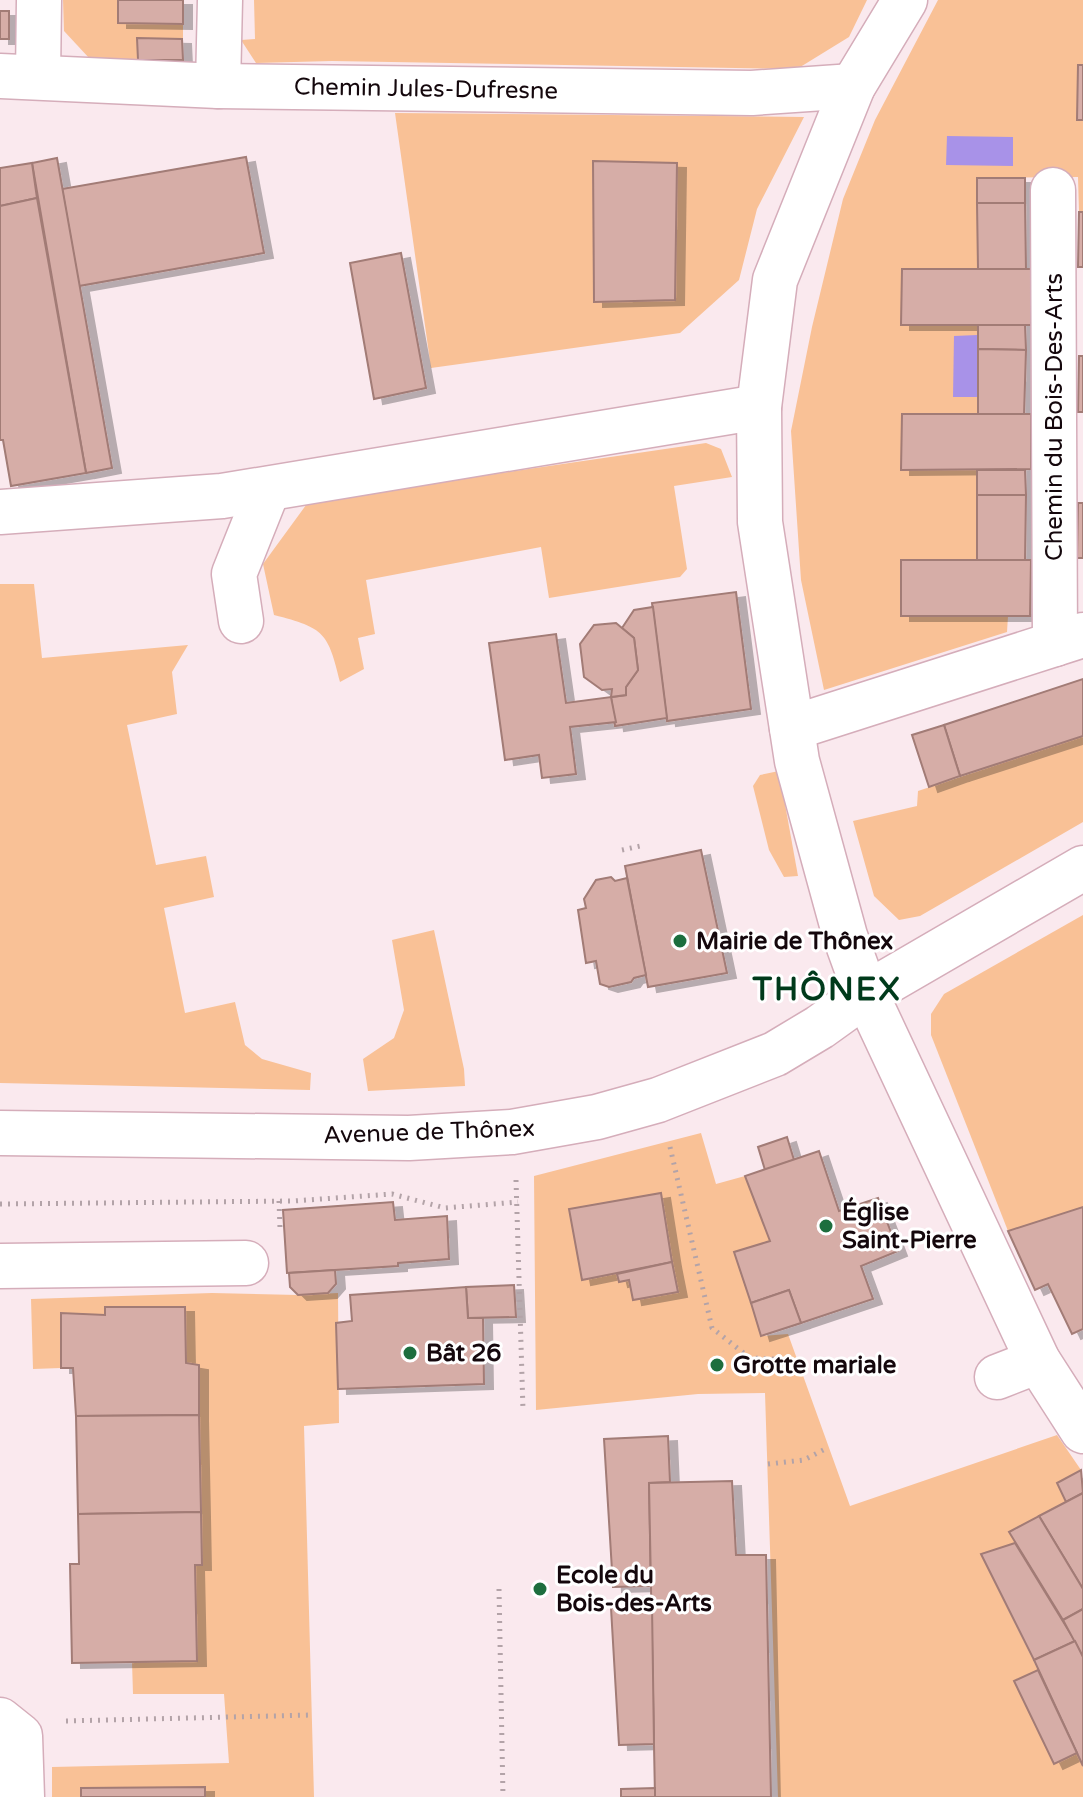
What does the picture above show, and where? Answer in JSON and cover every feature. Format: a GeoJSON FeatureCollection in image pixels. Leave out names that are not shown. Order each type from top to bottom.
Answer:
{"type":"FeatureCollection","features":[{"type":"Feature","properties":{"kind":"street"},"geometry":{"type":"LineString","coordinates":[[19,76],[39,0]]}},
{"type":"Feature","properties":{"kind":"street"},"geometry":{"type":"LineString","coordinates":[[218,86],[220,0]]}},
{"type":"Feature","properties":{"kind":"street"},"geometry":{"type":"LineString","coordinates":[[905,0],[853,86],[775,280],[759,407],[760,522],[786,740],[845,936],[866,994],[1038,1361],[1083,1431]]}},
{"type":"Feature","properties":{"kind":"street","name":"Chemin Jules-Dufresne"},"geometry":{"type":"LineString","coordinates":[[19,76],[218,86],[752,93],[853,86]]}},
{"type":"Feature","properties":{"kind":"street","name":"Chemin du Bois-Des-Arts"},"geometry":{"type":"LineString","coordinates":[[786,740],[1069,640],[1053,190]]}},
{"type":"Feature","properties":{"kind":"street"},"geometry":{"type":"LineString","coordinates":[[0,512],[222,496],[759,407]]}},
{"type":"Feature","properties":{"kind":"street"},"geometry":{"type":"LineString","coordinates":[[241,621],[234,574],[268,489]]}},
{"type":"Feature","properties":{"kind":"street","name":"Avenue de Thônex"},"geometry":{"type":"LineString","coordinates":[[0,1133],[409,1138],[512,1132],[597,1117],[658,1100],[775,1054],[866,994],[1083,868]]}},
{"type":"Feature","properties":{"kind":"street"},"geometry":{"type":"LineString","coordinates":[[0,1266],[246,1263]]}},
{"type":"Feature","properties":{"kind":"street"},"geometry":{"type":"LineString","coordinates":[[997,1377],[1038,1361]]}},
{"type":"Feature","properties":{"kind":"street"},"geometry":{"type":"LineString","coordinates":[[10,1728],[22,1797]]}},
{"type":"Feature","properties":{"kind":"path"},"geometry":{"type":"LineString","coordinates":[[622,850],[645,845]]}},
{"type":"Feature","properties":{"kind":"path"},"geometry":{"type":"LineString","coordinates":[[658,1100],[712,1328],[750,1358],[796,1360]]}},
{"type":"Feature","properties":{"kind":"path"},"geometry":{"type":"LineString","coordinates":[[512,1132],[518,1202],[523,1410]]}},
{"type":"Feature","properties":{"kind":"path"},"geometry":{"type":"LineString","coordinates":[[0,1204],[293,1201],[392,1194],[445,1208],[518,1202]]}},
{"type":"Feature","properties":{"kind":"path"},"geometry":{"type":"LineString","coordinates":[[768,1464],[804,1460],[827,1448]]}},
{"type":"Feature","properties":{"kind":"path"},"geometry":{"type":"LineString","coordinates":[[499,1589],[503,1797]]}},
{"type":"Feature","properties":{"kind":"path"},"geometry":{"type":"LineString","coordinates":[[10,1728],[71,1719],[313,1715]]}},
{"type":"Feature","properties":{"kind":"shaded area"},"geometry":{"type":"Polygon","coordinates":[[[63,0],[183,0],[183,60],[90,59],[64,31],[63,0]]]}},
{"type":"Feature","properties":{"kind":"shaded area"},"geometry":{"type":"Polygon","coordinates":[[[254,0],[867,0],[849,37],[797,69],[332,61],[256,63],[241,40],[255,39],[254,0]]]}},
{"type":"Feature","properties":{"kind":"shaded area"},"geometry":{"type":"Polygon","coordinates":[[[938,0],[1083,0],[1083,65],[1078,66],[1077,120],[1083,120],[1083,212],[1079,212],[1078,177],[977,178],[978,269],[902,325],[978,325],[978,414],[902,470],[977,470],[977,560],[902,560],[901,616],[1008,616],[1007,632],[824,690],[801,580],[791,431],[843,199],[875,120],[938,0]]]}},
{"type":"Feature","properties":{"kind":"shaded area"},"geometry":{"type":"Polygon","coordinates":[[[395,113],[804,117],[757,209],[739,280],[680,333],[431,368],[395,113]]]}},
{"type":"Feature","properties":{"kind":"shaded area"},"geometry":{"type":"Polygon","coordinates":[[[947,136],[1013,137],[1013,166],[946,165],[947,136]]]}},
{"type":"Feature","properties":{"kind":"shaded area"},"geometry":{"type":"Polygon","coordinates":[[[977,335],[977,397],[953,397],[954,336],[977,335]]]}},
{"type":"Feature","properties":{"kind":"shaded area"},"geometry":{"type":"Polygon","coordinates":[[[706,443],[721,449],[732,477],[674,486],[687,569],[680,577],[549,598],[541,547],[366,580],[375,634],[358,638],[364,669],[340,682],[332,653],[322,635],[304,624],[274,615],[263,564],[309,501],[706,443]]]}},
{"type":"Feature","properties":{"kind":"shaded area"},"geometry":{"type":"Polygon","coordinates":[[[0,584],[34,584],[42,658],[188,645],[172,672],[177,714],[127,725],[156,865],[206,856],[214,897],[164,908],[185,1013],[235,1002],[245,1045],[262,1059],[311,1073],[310,1090],[0,1083],[0,584]]]}},
{"type":"Feature","properties":{"kind":"shaded area"},"geometry":{"type":"Polygon","coordinates":[[[1083,736],[1083,822],[920,916],[899,920],[874,896],[853,821],[917,806],[918,791],[1083,736]]]}},
{"type":"Feature","properties":{"kind":"shaded area"},"geometry":{"type":"Polygon","coordinates":[[[779,771],[798,876],[784,877],[769,850],[753,786],[760,775],[779,771]]]}},
{"type":"Feature","properties":{"kind":"shaded area"},"geometry":{"type":"Polygon","coordinates":[[[1083,915],[1083,1207],[1008,1231],[931,1035],[931,1014],[944,994],[1083,915]]]}},
{"type":"Feature","properties":{"kind":"shaded area"},"geometry":{"type":"Polygon","coordinates":[[[434,930],[465,1086],[368,1091],[363,1059],[394,1038],[404,1010],[392,940],[434,930]]]}},
{"type":"Feature","properties":{"kind":"shaded area"},"geometry":{"type":"Polygon","coordinates":[[[701,1133],[716,1184],[745,1176],[770,1241],[735,1252],[761,1336],[788,1334],[850,1506],[1057,1435],[1081,1470],[1058,1483],[1066,1502],[1009,1532],[1015,1543],[981,1555],[1038,1670],[1015,1681],[1054,1764],[1077,1753],[1083,1766],[1083,1797],[778,1797],[765,1393],[698,1394],[536,1410],[534,1176],[701,1133]]]}},
{"type":"Feature","properties":{"kind":"shaded area"},"geometry":{"type":"Polygon","coordinates":[[[212,1293],[338,1293],[339,1423],[304,1426],[314,1797],[205,1797],[205,1787],[81,1788],[81,1797],[52,1797],[52,1767],[229,1763],[224,1694],[133,1694],[132,1662],[197,1661],[195,1565],[202,1564],[199,1365],[186,1363],[105,1315],[61,1313],[61,1368],[33,1369],[31,1299],[212,1293]]]}},
{"type":"Feature","properties":{"kind":"building"},"geometry":{"type":"Polygon","coordinates":[[[118,0],[183,0],[183,24],[118,23],[118,0]]]}},
{"type":"Feature","properties":{"kind":"building"},"geometry":{"type":"Polygon","coordinates":[[[0,11],[9,11],[9,39],[0,39],[0,11]]]}},
{"type":"Feature","properties":{"kind":"building"},"geometry":{"type":"Polygon","coordinates":[[[137,38],[182,39],[183,60],[138,60],[137,38]]]}},
{"type":"Feature","properties":{"kind":"building"},"geometry":{"type":"Polygon","coordinates":[[[1078,65],[1083,65],[1083,120],[1077,120],[1078,65]]]}},
{"type":"Feature","properties":{"kind":"building"},"geometry":{"type":"Polygon","coordinates":[[[246,157],[264,253],[79,286],[62,189],[246,157]]]}},
{"type":"Feature","properties":{"kind":"building"},"geometry":{"type":"Polygon","coordinates":[[[57,158],[112,468],[86,473],[32,163],[57,158]]]}},
{"type":"Feature","properties":{"kind":"building"},"geometry":{"type":"Polygon","coordinates":[[[593,161],[677,163],[675,300],[594,302],[593,161]]]}},
{"type":"Feature","properties":{"kind":"building"},"geometry":{"type":"Polygon","coordinates":[[[32,163],[37,198],[0,206],[0,168],[32,163]]]}},
{"type":"Feature","properties":{"kind":"building"},"geometry":{"type":"Polygon","coordinates":[[[977,178],[1025,178],[1025,203],[977,203],[977,178]]]}},
{"type":"Feature","properties":{"kind":"building"},"geometry":{"type":"Polygon","coordinates":[[[37,198],[86,473],[11,486],[3,440],[0,440],[0,206],[37,198]]]}},
{"type":"Feature","properties":{"kind":"building"},"geometry":{"type":"Polygon","coordinates":[[[977,203],[1025,203],[1026,270],[978,269],[977,203]]]}},
{"type":"Feature","properties":{"kind":"building"},"geometry":{"type":"Polygon","coordinates":[[[1079,212],[1083,212],[1083,267],[1078,267],[1079,212]]]}},
{"type":"Feature","properties":{"kind":"building"},"geometry":{"type":"Polygon","coordinates":[[[401,253],[426,388],[374,399],[350,263],[401,253]]]}},
{"type":"Feature","properties":{"kind":"building"},"geometry":{"type":"Polygon","coordinates":[[[902,269],[1031,269],[1031,325],[901,325],[902,269]]]}},
{"type":"Feature","properties":{"kind":"building"},"geometry":{"type":"Polygon","coordinates":[[[978,325],[1025,325],[1026,350],[978,349],[978,325]]]}},
{"type":"Feature","properties":{"kind":"building"},"geometry":{"type":"Polygon","coordinates":[[[978,349],[1026,350],[1024,415],[978,414],[978,349]]]}},
{"type":"Feature","properties":{"kind":"building"},"geometry":{"type":"Polygon","coordinates":[[[1079,356],[1083,356],[1083,412],[1078,412],[1079,356]]]}},
{"type":"Feature","properties":{"kind":"building"},"geometry":{"type":"Polygon","coordinates":[[[902,414],[1031,414],[1031,469],[901,470],[902,414]]]}},
{"type":"Feature","properties":{"kind":"building"},"geometry":{"type":"Polygon","coordinates":[[[977,470],[1025,470],[1026,495],[977,495],[977,470]]]}},
{"type":"Feature","properties":{"kind":"building"},"geometry":{"type":"Polygon","coordinates":[[[977,495],[1026,495],[1025,560],[977,560],[977,495]]]}},
{"type":"Feature","properties":{"kind":"building"},"geometry":{"type":"Polygon","coordinates":[[[1078,503],[1083,503],[1083,558],[1077,558],[1078,503]]]}},
{"type":"Feature","properties":{"kind":"building"},"geometry":{"type":"Polygon","coordinates":[[[901,560],[1031,560],[1030,616],[901,616],[901,560]]]}},
{"type":"Feature","properties":{"kind":"building"},"geometry":{"type":"Polygon","coordinates":[[[736,592],[751,709],[667,721],[652,603],[736,592]]]}},
{"type":"Feature","properties":{"kind":"building"},"geometry":{"type":"Polygon","coordinates":[[[653,607],[667,718],[615,726],[611,697],[626,695],[626,687],[638,670],[634,638],[622,628],[634,610],[653,607]]]}},
{"type":"Feature","properties":{"kind":"building"},"geometry":{"type":"Polygon","coordinates":[[[616,623],[634,638],[638,670],[626,687],[626,695],[611,697],[612,689],[602,690],[584,677],[580,644],[594,625],[616,623]]]}},
{"type":"Feature","properties":{"kind":"building"},"geometry":{"type":"Polygon","coordinates":[[[556,634],[566,703],[611,697],[616,722],[570,727],[576,774],[542,778],[539,755],[505,760],[489,643],[556,634]]]}},
{"type":"Feature","properties":{"kind":"building"},"geometry":{"type":"Polygon","coordinates":[[[1083,679],[1083,736],[960,776],[944,725],[1083,679]]]}},
{"type":"Feature","properties":{"kind":"building"},"geometry":{"type":"Polygon","coordinates":[[[944,725],[960,776],[929,787],[912,735],[944,725]]]}},
{"type":"Feature","properties":{"kind":"building","name":"Mairie de Thônex"},"geometry":{"type":"Polygon","coordinates":[[[701,850],[727,973],[648,987],[625,866],[701,850]]]}},
{"type":"Feature","properties":{"kind":"building"},"geometry":{"type":"Polygon","coordinates":[[[611,877],[615,881],[627,878],[646,975],[609,987],[600,984],[596,961],[586,963],[578,910],[586,908],[584,899],[596,880],[611,877]]]}},
{"type":"Feature","properties":{"kind":"building"},"geometry":{"type":"Polygon","coordinates":[[[787,1137],[794,1160],[765,1170],[758,1147],[787,1137]]]}},
{"type":"Feature","properties":{"kind":"building","name":"Église Saint-Pierre"},"geometry":{"type":"Polygon","coordinates":[[[819,1151],[839,1211],[878,1198],[898,1251],[861,1266],[873,1299],[801,1323],[789,1290],[751,1303],[734,1252],[770,1241],[745,1176],[819,1151]]]}},
{"type":"Feature","properties":{"kind":"building"},"geometry":{"type":"Polygon","coordinates":[[[661,1193],[672,1262],[582,1280],[569,1209],[661,1193]]]}},
{"type":"Feature","properties":{"kind":"building"},"geometry":{"type":"Polygon","coordinates":[[[393,1202],[395,1220],[447,1216],[449,1259],[398,1263],[398,1266],[287,1273],[283,1210],[393,1202]]]}},
{"type":"Feature","properties":{"kind":"building"},"geometry":{"type":"Polygon","coordinates":[[[1083,1207],[1083,1329],[1072,1334],[1048,1284],[1035,1290],[1008,1231],[1083,1207]]]}},
{"type":"Feature","properties":{"kind":"building"},"geometry":{"type":"Polygon","coordinates":[[[672,1262],[678,1292],[633,1300],[629,1280],[619,1282],[617,1274],[672,1262]]]}},
{"type":"Feature","properties":{"kind":"building"},"geometry":{"type":"Polygon","coordinates":[[[335,1270],[336,1284],[328,1293],[298,1295],[290,1287],[289,1273],[335,1270]]]}},
{"type":"Feature","properties":{"kind":"building"},"geometry":{"type":"Polygon","coordinates":[[[514,1285],[516,1317],[468,1318],[466,1287],[514,1285]]]}},
{"type":"Feature","properties":{"kind":"building","name":"Bât 26"},"geometry":{"type":"Polygon","coordinates":[[[466,1287],[468,1318],[483,1318],[484,1384],[338,1389],[336,1323],[352,1321],[350,1295],[466,1287]]]}},
{"type":"Feature","properties":{"kind":"building"},"geometry":{"type":"Polygon","coordinates":[[[789,1290],[801,1323],[761,1336],[751,1303],[789,1290]]]}},
{"type":"Feature","properties":{"kind":"building"},"geometry":{"type":"Polygon","coordinates":[[[105,1307],[185,1307],[186,1363],[199,1365],[199,1415],[76,1416],[73,1368],[61,1368],[61,1313],[105,1315],[105,1307]]]}},
{"type":"Feature","properties":{"kind":"building"},"geometry":{"type":"Polygon","coordinates":[[[199,1415],[201,1512],[78,1514],[76,1416],[199,1415]]]}},
{"type":"Feature","properties":{"kind":"building"},"geometry":{"type":"Polygon","coordinates":[[[668,1436],[670,1482],[649,1483],[651,1586],[613,1587],[604,1439],[668,1436]]]}},
{"type":"Feature","properties":{"kind":"building"},"geometry":{"type":"Polygon","coordinates":[[[1081,1470],[1083,1493],[1066,1502],[1057,1483],[1081,1470]]]}},
{"type":"Feature","properties":{"kind":"building"},"geometry":{"type":"Polygon","coordinates":[[[732,1481],[736,1555],[766,1555],[771,1797],[655,1797],[649,1483],[732,1481]]]}},
{"type":"Feature","properties":{"kind":"building"},"geometry":{"type":"Polygon","coordinates":[[[1083,1493],[1083,1589],[1039,1516],[1083,1493]]]}},
{"type":"Feature","properties":{"kind":"building"},"geometry":{"type":"Polygon","coordinates":[[[201,1512],[202,1565],[195,1565],[197,1661],[72,1663],[70,1564],[79,1564],[78,1514],[201,1512]]]}},
{"type":"Feature","properties":{"kind":"building"},"geometry":{"type":"Polygon","coordinates":[[[1039,1516],[1083,1589],[1083,1609],[1063,1620],[1009,1532],[1039,1516]]]}},
{"type":"Feature","properties":{"kind":"building"},"geometry":{"type":"Polygon","coordinates":[[[1015,1543],[1075,1641],[1034,1660],[981,1554],[1015,1543]]]}},
{"type":"Feature","properties":{"kind":"building"},"geometry":{"type":"Polygon","coordinates":[[[652,1606],[654,1744],[619,1745],[611,1608],[652,1606]]]}},
{"type":"Feature","properties":{"kind":"building"},"geometry":{"type":"Polygon","coordinates":[[[1083,1609],[1083,1657],[1063,1620],[1083,1609]]]}},
{"type":"Feature","properties":{"kind":"building"},"geometry":{"type":"Polygon","coordinates":[[[1075,1641],[1083,1657],[1083,1766],[1034,1660],[1075,1641]]]}},
{"type":"Feature","properties":{"kind":"building"},"geometry":{"type":"Polygon","coordinates":[[[1038,1670],[1077,1753],[1054,1764],[1014,1681],[1038,1670]]]}},
{"type":"Feature","properties":{"kind":"building"},"geometry":{"type":"Polygon","coordinates":[[[205,1787],[205,1797],[81,1797],[81,1788],[205,1787]]]}},
{"type":"Feature","properties":{"kind":"building"},"geometry":{"type":"Polygon","coordinates":[[[655,1788],[655,1797],[621,1797],[621,1789],[655,1788]]]}},
{"type":"Feature","properties":{"kind":"place","name":"Mairie de Thônex"},"geometry":{"type":"Point","coordinates":[680,941]}},
{"type":"Feature","properties":{"kind":"place","name":"Église Saint-Pierre"},"geometry":{"type":"Point","coordinates":[826,1226]}},
{"type":"Feature","properties":{"kind":"place","name":"Bât 26"},"geometry":{"type":"Point","coordinates":[410,1353]}},
{"type":"Feature","properties":{"kind":"place","name":"Grotte mariale"},"geometry":{"type":"Point","coordinates":[717,1365]}},
{"type":"Feature","properties":{"kind":"place","name":"Ecole du Bois-des-Arts"},"geometry":{"type":"Point","coordinates":[540,1589]}},
{"type":"Feature","properties":{"kind":"district","name":"THÔNEX"},"geometry":{"type":"Point","coordinates":[827,990]}}]}
